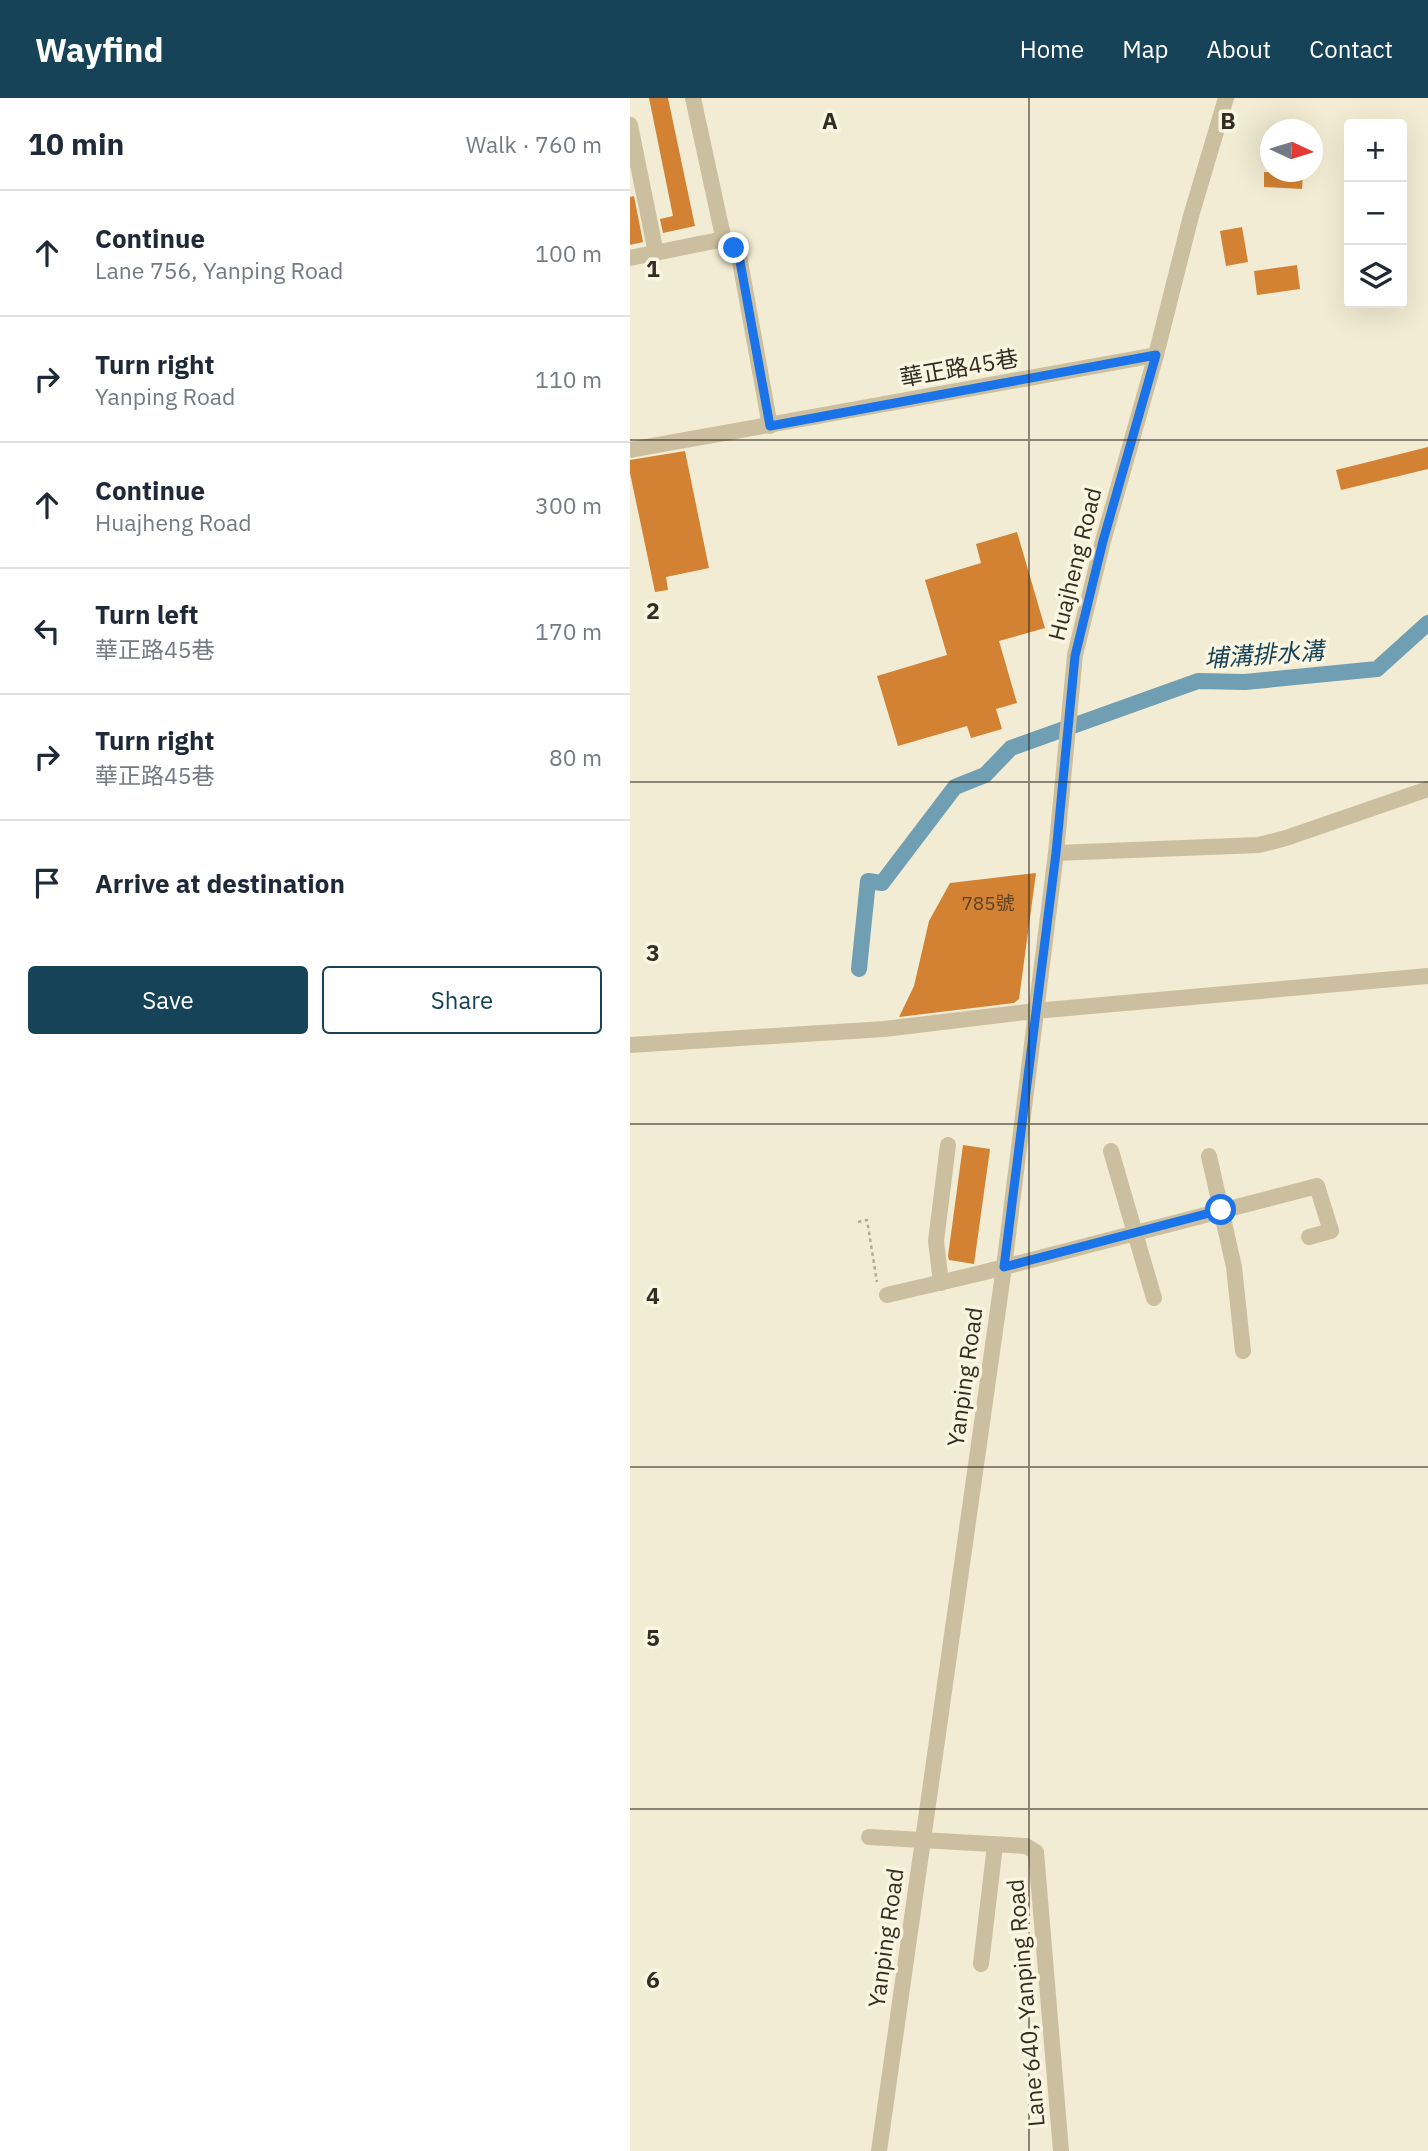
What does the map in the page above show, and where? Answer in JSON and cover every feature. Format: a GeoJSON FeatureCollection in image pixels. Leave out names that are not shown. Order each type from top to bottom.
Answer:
{"type":"FeatureCollection","features":[{"type":"Feature","properties":{"kind":"street"},"geometry":{"type":"LineString","coordinates":[[693,98],[724,239],[739,256],[770,426]]}},
{"type":"Feature","properties":{"kind":"street","name":"Huajheng Road"},"geometry":{"type":"LineString","coordinates":[[1035,1011],[1056,853],[1075,656],[1103,541],[1156,355],[1191,216],[1226,98]]}},
{"type":"Feature","properties":{"kind":"street"},"geometry":{"type":"LineString","coordinates":[[630,125],[656,253]]}},
{"type":"Feature","properties":{"kind":"street"},"geometry":{"type":"LineString","coordinates":[[630,258],[724,239]]}},
{"type":"Feature","properties":{"kind":"street","name":"華正路45巷"},"geometry":{"type":"LineString","coordinates":[[630,450],[1156,355]]}},
{"type":"Feature","properties":{"kind":"street"},"geometry":{"type":"LineString","coordinates":[[1056,853],[1259,845],[1428,789]]}},
{"type":"Feature","properties":{"kind":"street"},"geometry":{"type":"LineString","coordinates":[[630,1045],[884,1029],[1035,1011],[1428,976]]}},
{"type":"Feature","properties":{"kind":"street","name":"Yanping Road"},"geometry":{"type":"LineString","coordinates":[[879,2151],[1004,1267],[1035,1011]]}},
{"type":"Feature","properties":{"kind":"street"},"geometry":{"type":"LineString","coordinates":[[941,1283],[936,1241],[948,1145]]}},
{"type":"Feature","properties":{"kind":"street"},"geometry":{"type":"LineString","coordinates":[[1111,1152],[1154,1298]]}},
{"type":"Feature","properties":{"kind":"street"},"geometry":{"type":"LineString","coordinates":[[1209,1156],[1234,1267],[1244,1351]]}},
{"type":"Feature","properties":{"kind":"street"},"geometry":{"type":"LineString","coordinates":[[882,1289],[941,1283],[1317,1186],[1331,1231],[1309,1237]]}},
{"type":"Feature","properties":{"kind":"street","name":"Lane 640, Yanping Road"},"geometry":{"type":"LineString","coordinates":[[869,1837],[1027,1846],[1035,1852],[1061,2151]]}},
{"type":"Feature","properties":{"kind":"street","name":"Lane 640, Yanping Road"},"geometry":{"type":"LineString","coordinates":[[981,1964],[995,1845]]}},
{"type":"Feature","properties":{"kind":"path"},"geometry":{"type":"LineString","coordinates":[[858,1222],[867,1220],[882,1289]]}},
{"type":"Feature","properties":{"kind":"building"},"geometry":{"type":"Polygon","coordinates":[[[649,98],[668,98],[695,226],[663,233],[660,219],[673,216],[649,98]]]}},
{"type":"Feature","properties":{"kind":"building"},"geometry":{"type":"Polygon","coordinates":[[[1264,182],[1302,182],[1302,189],[1264,187],[1264,182]]]}},
{"type":"Feature","properties":{"kind":"building"},"geometry":{"type":"Polygon","coordinates":[[[634,196],[643,242],[630,245],[630,197],[634,196]]]}},
{"type":"Feature","properties":{"kind":"building"},"geometry":{"type":"Polygon","coordinates":[[[1242,227],[1248,262],[1226,266],[1220,231],[1242,227]]]}},
{"type":"Feature","properties":{"kind":"building"},"geometry":{"type":"Polygon","coordinates":[[[1297,265],[1300,289],[1257,295],[1254,271],[1297,265]]]}},
{"type":"Feature","properties":{"kind":"building"},"geometry":{"type":"Polygon","coordinates":[[[1428,447],[1428,469],[1341,490],[1336,470],[1428,447]]]}},
{"type":"Feature","properties":{"kind":"building"},"geometry":{"type":"Polygon","coordinates":[[[685,451],[709,568],[666,577],[668,590],[655,592],[630,473],[630,460],[685,451]]]}},
{"type":"Feature","properties":{"kind":"building"},"geometry":{"type":"Polygon","coordinates":[[[1017,532],[1045,628],[999,641],[1017,703],[996,709],[1002,729],[971,738],[967,726],[898,746],[877,676],[947,655],[925,580],[981,563],[976,544],[1017,532]]]}},
{"type":"Feature","properties":{"kind":"building"},"geometry":{"type":"Polygon","coordinates":[[[1036,873],[1019,999],[1014,1003],[899,1017],[914,986],[929,921],[950,883],[1036,873]]]}},
{"type":"Feature","properties":{"kind":"building"},"geometry":{"type":"Polygon","coordinates":[[[963,1145],[990,1149],[974,1264],[949,1260],[948,1256],[963,1145]]]}},
{"type":"Feature","properties":{"kind":"waterway","name":"埔溝排水溝"},"geometry":{"type":"LineString","coordinates":[[859,969],[868,881],[882,883],[955,787],[985,775],[1011,748],[1198,681],[1245,682],[1377,669],[1428,623]]}},
{"type":"Feature","properties":{"kind":"route"},"geometry":{"type":"LineString","coordinates":[[734,248],[739,256],[770,426],[1156,355],[1103,541],[1075,656],[1056,853],[1004,1267],[1221,1210]]}}]}
